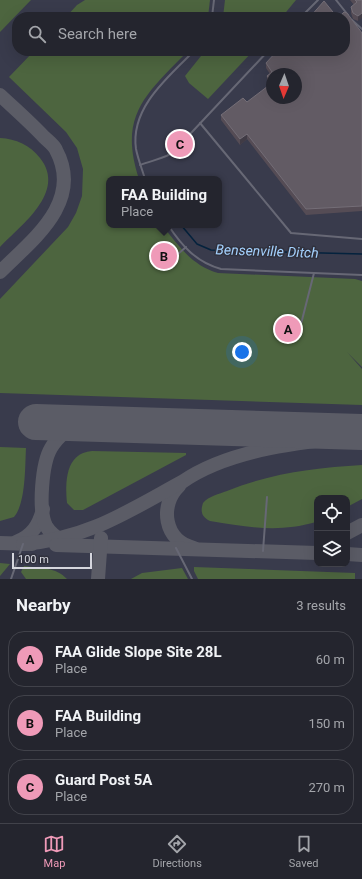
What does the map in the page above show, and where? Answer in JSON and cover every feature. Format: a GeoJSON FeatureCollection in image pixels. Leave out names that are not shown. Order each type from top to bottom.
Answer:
{"type":"FeatureCollection","features":[{"type":"Feature","properties":{"kind":"lane"},"geometry":{"type":"LineString","coordinates":[[213,12],[214,0]]}},
{"type":"Feature","properties":{"kind":"lane"},"geometry":{"type":"LineString","coordinates":[[306,12],[318,0]]}},
{"type":"Feature","properties":{"kind":"lane"},"geometry":{"type":"LineString","coordinates":[[336,0],[346,12]]}},
{"type":"Feature","properties":{"kind":"lane"},"geometry":{"type":"LineString","coordinates":[[350,18],[362,34]]}},
{"type":"Feature","properties":{"kind":"lane"},"geometry":{"type":"LineString","coordinates":[[352,20],[362,30]]}},
{"type":"Feature","properties":{"kind":"lane"},"geometry":{"type":"LineString","coordinates":[[144,176],[136,148],[137,131],[141,114],[150,98],[189,56]]}},
{"type":"Feature","properties":{"kind":"lane"},"geometry":{"type":"LineString","coordinates":[[140,165],[177,152],[200,123],[263,56]]}},
{"type":"Feature","properties":{"kind":"lane"},"geometry":{"type":"LineString","coordinates":[[200,123],[291,233],[362,239]]}},
{"type":"Feature","properties":{"kind":"lane"},"geometry":{"type":"LineString","coordinates":[[168,155],[176,144],[192,132]]}},
{"type":"Feature","properties":{"kind":"lane"},"geometry":{"type":"LineString","coordinates":[[170,228],[195,258],[207,265],[221,269],[362,275]]}},
{"type":"Feature","properties":{"kind":"lane"},"geometry":{"type":"LineString","coordinates":[[171,254],[178,254],[186,247]]}},
{"type":"Feature","properties":{"kind":"lane"},"geometry":{"type":"LineString","coordinates":[[287,324],[301,324],[314,273]]}},
{"type":"Feature","properties":{"kind":"lane"},"geometry":{"type":"LineString","coordinates":[[263,552],[267,497]]}},
{"type":"Feature","properties":{"kind":"lane"},"geometry":{"type":"LineString","coordinates":[[11,579],[23,544]]}},
{"type":"Feature","properties":{"kind":"lane"},"geometry":{"type":"LineString","coordinates":[[176,548],[192,579]]}},
{"type":"Feature","properties":{"kind":"shaded area"},"geometry":{"type":"Polygon","coordinates":[[[0,0],[362,0],[362,579],[0,579],[0,0]]]}},
{"type":"Feature","properties":{"kind":"green space"},"geometry":{"type":"Polygon","coordinates":[[[0,0],[31,0],[19,12],[12,12],[12,20],[0,32],[0,0]]]}},
{"type":"Feature","properties":{"kind":"green space"},"geometry":{"type":"Polygon","coordinates":[[[85,0],[210,0],[209,12],[71,12],[77,5],[85,0]]]}},
{"type":"Feature","properties":{"kind":"green space"},"geometry":{"type":"Polygon","coordinates":[[[225,0],[296,0],[286,12],[224,12],[225,0]]]}},
{"type":"Feature","properties":{"kind":"green space"},"geometry":{"type":"Polygon","coordinates":[[[29,56],[183,56],[149,94],[140,107],[134,122],[132,138],[133,157],[138,176],[106,176],[106,228],[164,228],[186,254],[193,260],[209,270],[218,273],[355,279],[362,281],[362,367],[347,352],[362,369],[362,405],[0,393],[0,299],[68,227],[76,213],[82,196],[83,169],[77,148],[66,132],[9,77],[29,56]]]}},
{"type":"Feature","properties":{"kind":"green space"},"geometry":{"type":"Polygon","coordinates":[[[201,56],[248,56],[208,99],[189,83],[185,76],[201,56]]]}},
{"type":"Feature","properties":{"kind":"green space"},"geometry":{"type":"Polygon","coordinates":[[[0,138],[12,140],[27,146],[36,153],[47,171],[48,183],[45,195],[38,207],[0,247],[0,138]]]}},
{"type":"Feature","properties":{"kind":"green space"},"geometry":{"type":"Polygon","coordinates":[[[0,447],[26,448],[24,484],[21,503],[14,517],[0,521],[0,447]]]}},
{"type":"Feature","properties":{"kind":"green space"},"geometry":{"type":"Polygon","coordinates":[[[92,451],[186,453],[186,455],[83,510],[74,510],[67,503],[66,487],[69,470],[76,457],[83,453],[92,451]]]}},
{"type":"Feature","properties":{"kind":"green space"},"geometry":{"type":"Polygon","coordinates":[[[362,465],[362,499],[350,505],[350,495],[314,495],[314,522],[289,527],[263,528],[210,521],[202,514],[203,503],[217,494],[260,480],[293,472],[362,465]]]}},
{"type":"Feature","properties":{"kind":"green space"},"geometry":{"type":"Polygon","coordinates":[[[0,563],[10,564],[0,576],[0,563]]]}},
{"type":"Feature","properties":{"kind":"green space"},"geometry":{"type":"Polygon","coordinates":[[[24,566],[53,570],[63,575],[67,579],[26,579],[21,572],[24,566]]]}},
{"type":"Feature","properties":{"kind":"green space"},"geometry":{"type":"Polygon","coordinates":[[[194,567],[355,573],[355,579],[198,579],[194,571],[194,567]]]}},
{"type":"Feature","properties":{"kind":"green space"},"geometry":{"type":"Polygon","coordinates":[[[182,568],[188,579],[131,579],[142,573],[182,568]]]}},
{"type":"Feature","properties":{"kind":"building"},"geometry":{"type":"Polygon","coordinates":[[[355,0],[362,0],[362,13],[358,16],[353,13],[351,7],[357,2],[355,0]]]}},
{"type":"Feature","properties":{"kind":"building"},"geometry":{"type":"Polygon","coordinates":[[[324,1],[333,12],[314,12],[324,1]]]}},
{"type":"Feature","properties":{"kind":"building"},"geometry":{"type":"Polygon","coordinates":[[[350,17],[362,33],[362,206],[306,209],[247,134],[240,139],[221,115],[243,98],[247,102],[266,88],[266,104],[302,104],[302,68],[269,68],[266,63],[272,56],[350,56],[350,17]]]}},
{"type":"Feature","properties":{"kind":"building"},"geometry":{"type":"Polygon","coordinates":[[[161,248],[168,248],[168,256],[160,256],[161,248]]]}},
{"type":"Feature","properties":{"kind":"building"},"geometry":{"type":"Polygon","coordinates":[[[285,325],[290,326],[290,330],[285,329],[285,325]]]}},
{"type":"Feature","properties":{"kind":"waterway","name":"Bensenville Ditch"},"geometry":{"type":"LineString","coordinates":[[184,228],[197,244],[211,250],[362,254]]}},
{"type":"Feature","properties":{"kind":"taxiway"},"geometry":{"type":"LineString","coordinates":[[0,95],[55,148],[63,169],[64,186],[59,203],[39,233],[0,272]]}},
{"type":"Feature","properties":{"kind":"taxiway"},"geometry":{"type":"LineString","coordinates":[[64,542],[56,537],[46,526],[42,509],[43,475],[48,455],[54,443],[65,432],[85,423]]}},
{"type":"Feature","properties":{"kind":"taxiway"},"geometry":{"type":"LineString","coordinates":[[23,544],[46,541],[87,530],[124,513],[201,471],[245,454],[293,444],[362,436]]}},
{"type":"Feature","properties":{"kind":"taxiway"},"geometry":{"type":"LineString","coordinates":[[179,486],[169,503],[167,512],[168,522],[176,538],[184,544],[194,548]]}},
{"type":"Feature","properties":{"kind":"taxiway"},"geometry":{"type":"LineString","coordinates":[[16,542],[22,540],[31,533],[37,525],[43,509]]}},
{"type":"Feature","properties":{"kind":"taxiway"},"geometry":{"type":"LineString","coordinates":[[350,531],[362,525]]}},
{"type":"Feature","properties":{"kind":"taxiway"},"geometry":{"type":"LineString","coordinates":[[98,579],[101,538]]}},
{"type":"Feature","properties":{"kind":"taxiway"},"geometry":{"type":"LineString","coordinates":[[0,543],[32,544]]}},
{"type":"Feature","properties":{"kind":"taxiway"},"geometry":{"type":"LineString","coordinates":[[56,545],[314,553]]}},
{"type":"Feature","properties":{"kind":"taxiway"},"geometry":{"type":"LineString","coordinates":[[350,554],[362,555]]}},
{"type":"Feature","properties":{"kind":"runway"},"geometry":{"type":"LineString","coordinates":[[36,422],[362,432]]}},
{"type":"Feature","properties":{"kind":"place","name":"Guard Post 5A"},"geometry":{"type":"Point","coordinates":[180,144]}},
{"type":"Feature","properties":{"kind":"place","name":"FAA Building"},"geometry":{"type":"Point","coordinates":[164,256]}},
{"type":"Feature","properties":{"kind":"place","name":"FAA Glide Slope Site 28L"},"geometry":{"type":"Point","coordinates":[288,329]}}]}
